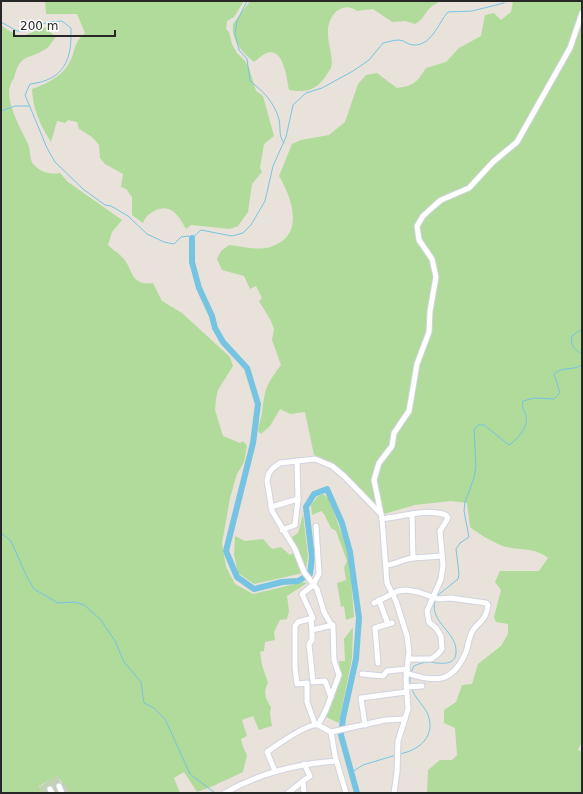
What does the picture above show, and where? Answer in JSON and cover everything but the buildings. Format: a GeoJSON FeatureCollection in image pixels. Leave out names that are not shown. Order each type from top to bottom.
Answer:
{"type":"FeatureCollection","features":[{"type":"Feature","properties":{"kind":"street"},"geometry":{"type":"LineString","coordinates":[[394,793],[400,732],[408,709],[409,652],[407,636],[396,601],[387,583],[387,565],[382,519],[374,475],[379,463],[390,450],[395,431],[410,411],[417,364],[429,332],[430,311],[436,277],[432,259],[420,240],[417,229],[418,224],[423,216],[441,200],[461,193],[474,185],[493,162],[517,142],[568,52],[582,13]]}},
{"type":"Feature","properties":{"kind":"street"},"geometry":{"type":"LineString","coordinates":[[275,771],[267,752],[316,725],[331,697],[339,675],[334,660],[333,625],[324,612],[316,589],[304,572],[295,549],[282,530],[271,507],[267,478],[270,470],[280,464],[315,459],[332,466],[349,480],[370,504],[380,512]]}},
{"type":"Feature","properties":{"kind":"street"},"geometry":{"type":"LineString","coordinates":[[282,530],[295,525],[298,499],[297,461]]}},
{"type":"Feature","properties":{"kind":"street"},"geometry":{"type":"LineString","coordinates":[[271,507],[298,499]]}},
{"type":"Feature","properties":{"kind":"street"},"geometry":{"type":"LineString","coordinates":[[382,519],[427,512],[446,515],[447,520],[440,528],[443,565],[441,578],[435,598],[428,606],[427,615],[429,622],[443,639],[442,649],[431,659],[408,659]]}},
{"type":"Feature","properties":{"kind":"street"},"geometry":{"type":"LineString","coordinates":[[412,514],[413,558]]}},
{"type":"Feature","properties":{"kind":"street"},"geometry":{"type":"LineString","coordinates":[[313,682],[309,644],[312,640],[312,614],[302,594],[313,585],[319,571],[316,526]]}},
{"type":"Feature","properties":{"kind":"street"},"geometry":{"type":"LineString","coordinates":[[387,565],[397,564],[405,559],[442,556]]}},
{"type":"Feature","properties":{"kind":"street"},"geometry":{"type":"LineString","coordinates":[[362,674],[383,676],[387,671],[408,672],[425,678],[445,678],[452,674],[461,664],[471,633],[482,622],[488,607],[486,603],[451,598],[435,598],[411,590],[402,590],[376,602],[390,623],[375,628],[378,663]]}},
{"type":"Feature","properties":{"kind":"street"},"geometry":{"type":"LineString","coordinates":[[311,620],[298,622],[295,626],[296,680],[298,684],[325,681],[331,697]]}},
{"type":"Feature","properties":{"kind":"street"},"geometry":{"type":"LineString","coordinates":[[312,630],[333,625]]}},
{"type":"Feature","properties":{"kind":"street"},"geometry":{"type":"LineString","coordinates":[[307,683],[307,702],[316,725],[333,731],[389,719],[405,719]]}},
{"type":"Feature","properties":{"kind":"street"},"geometry":{"type":"LineString","coordinates":[[365,725],[361,698],[422,686]]}},
{"type":"Feature","properties":{"kind":"street"},"geometry":{"type":"LineString","coordinates":[[333,731],[336,761],[346,793]]}},
{"type":"Feature","properties":{"kind":"street"},"geometry":{"type":"LineString","coordinates":[[225,793],[246,782],[275,771],[304,764],[336,761]]}},
{"type":"Feature","properties":{"kind":"street"},"geometry":{"type":"LineString","coordinates":[[288,793],[310,776],[304,764]]}},
{"type":"Feature","properties":{"kind":"street"},"geometry":{"type":"LineString","coordinates":[[303,782],[304,793]]}},
{"type":"Feature","properties":{"kind":"street"},"geometry":{"type":"LineString","coordinates":[[59,786],[62,793]]}},
{"type":"Feature","properties":{"kind":"green space"},"geometry":{"type":"Polygon","coordinates":[[[45,1],[244,1],[234,17],[227,21],[226,29],[229,32],[232,44],[237,53],[245,61],[249,68],[256,91],[263,96],[274,136],[264,144],[260,168],[262,172],[252,184],[248,212],[238,226],[230,229],[191,225],[186,229],[174,212],[165,208],[152,212],[146,217],[143,223],[132,215],[132,197],[126,189],[121,187],[123,174],[105,164],[100,158],[99,145],[92,137],[79,129],[77,122],[68,120],[65,123],[57,121],[51,142],[38,117],[32,89],[56,78],[65,69],[72,57],[75,47],[85,33],[77,14],[46,14],[45,1]]]}},
{"type":"Feature","properties":{"kind":"green space"},"geometry":{"type":"Polygon","coordinates":[[[250,1],[442,1],[432,7],[415,24],[405,21],[392,22],[373,9],[357,11],[347,7],[337,11],[333,15],[328,31],[328,40],[332,59],[331,68],[319,85],[306,91],[301,91],[289,90],[284,66],[281,59],[273,52],[262,55],[254,62],[238,46],[234,36],[233,24],[250,1]]]}},
{"type":"Feature","properties":{"kind":"green space"},"geometry":{"type":"Polygon","coordinates":[[[513,1],[582,1],[582,741],[578,750],[582,752],[582,793],[427,793],[428,770],[440,760],[452,760],[457,755],[455,728],[444,723],[444,710],[456,702],[462,685],[472,684],[478,664],[501,646],[508,634],[508,624],[496,622],[494,617],[501,590],[495,582],[500,571],[539,571],[548,558],[538,552],[503,546],[477,532],[470,527],[467,503],[451,501],[415,505],[384,514],[361,488],[344,473],[325,460],[314,455],[305,412],[290,414],[280,409],[270,426],[261,434],[258,429],[265,392],[269,382],[281,365],[272,340],[274,329],[259,301],[262,298],[256,286],[250,289],[244,276],[222,270],[217,259],[221,251],[229,245],[266,248],[277,244],[285,238],[290,231],[293,222],[293,213],[288,193],[279,176],[292,144],[301,140],[329,135],[345,122],[358,84],[366,75],[377,73],[397,88],[411,84],[420,77],[426,68],[446,62],[459,48],[481,36],[485,15],[494,13],[501,20],[511,12],[513,1]]]}},
{"type":"Feature","properties":{"kind":"green space"},"geometry":{"type":"Polygon","coordinates":[[[1,25],[20,36],[47,27],[56,37],[46,49],[26,58],[19,64],[10,85],[10,102],[16,120],[28,144],[32,163],[46,172],[53,174],[60,173],[68,182],[122,220],[112,232],[108,245],[122,257],[136,279],[140,282],[153,283],[162,301],[182,313],[230,357],[233,366],[218,390],[215,410],[223,436],[240,443],[243,441],[247,446],[244,462],[237,474],[230,498],[222,543],[226,567],[235,584],[253,594],[303,582],[307,583],[287,596],[289,611],[287,619],[280,620],[274,632],[275,640],[265,642],[264,651],[260,652],[262,665],[268,683],[265,695],[271,707],[270,714],[272,726],[259,730],[253,716],[242,720],[247,736],[241,739],[247,755],[243,772],[197,792],[184,772],[174,778],[180,793],[70,793],[58,776],[39,786],[42,793],[1,793],[1,25]]]}},
{"type":"Feature","properties":{"kind":"green space"},"geometry":{"type":"Polygon","coordinates":[[[323,494],[329,499],[349,554],[354,617],[346,620],[344,606],[341,607],[337,583],[346,580],[344,568],[347,561],[336,531],[331,528],[324,514],[321,511],[312,515],[311,505],[318,496],[323,494]]]}},
{"type":"Feature","properties":{"kind":"green space"},"geometry":{"type":"Polygon","coordinates":[[[303,514],[308,556],[306,570],[299,574],[254,584],[238,573],[234,555],[235,536],[245,541],[263,539],[272,549],[281,547],[290,555],[298,549],[292,537],[298,533],[303,514]]]}},
{"type":"Feature","properties":{"kind":"green space"},"geometry":{"type":"Polygon","coordinates":[[[353,627],[352,658],[339,723],[326,717],[341,679],[339,661],[345,661],[344,639],[353,627]]]}},
{"type":"Feature","properties":{"kind":"green space"},"geometry":{"type":"Polygon","coordinates":[[[58,775],[60,782],[66,785],[70,793],[42,793],[39,787],[58,775]]]}},
{"type":"Feature","properties":{"kind":"waterway"},"geometry":{"type":"LineString","coordinates":[[247,1],[237,21],[235,33],[239,50],[247,59],[250,81],[264,93],[277,113],[280,134],[284,143]]}},
{"type":"Feature","properties":{"kind":"waterway"},"geometry":{"type":"LineString","coordinates":[[1,22],[17,31],[25,31],[48,22],[62,21],[71,28],[70,49],[64,66],[59,73],[51,78],[42,82],[30,84],[25,95],[47,148],[55,162],[83,189],[105,205],[111,206],[128,216],[147,234],[164,242],[174,244],[181,237],[188,236],[192,238],[201,230],[232,236],[243,233],[251,225],[265,201],[273,166],[286,137],[293,105],[306,93],[322,88],[353,71],[369,60],[383,43],[399,40],[413,45],[425,42],[434,33],[448,12],[472,11],[504,3],[504,1]]}},
{"type":"Feature","properties":{"kind":"waterway"},"geometry":{"type":"LineString","coordinates":[[1,111],[15,106],[29,106]]}},
{"type":"Feature","properties":{"kind":"waterway"},"geometry":{"type":"LineString","coordinates":[[192,238],[192,262],[199,288],[212,316],[215,328],[223,342],[247,368],[258,404],[253,443],[226,551],[237,577],[254,589],[282,582],[298,581],[310,574],[312,557],[306,507],[314,494],[327,489],[342,523],[350,552],[359,618],[356,659],[343,718],[341,735],[357,793]]}},
{"type":"Feature","properties":{"kind":"waterway"},"geometry":{"type":"LineString","coordinates":[[582,329],[572,336],[573,346],[582,354]]}},
{"type":"Feature","properties":{"kind":"waterway"},"geometry":{"type":"LineString","coordinates":[[437,596],[458,579],[459,574],[456,549],[460,543],[469,537],[464,511],[465,502],[474,478],[476,466],[474,430],[478,425],[484,425],[509,445],[519,437],[526,424],[523,401],[534,398],[554,399],[560,393],[554,374],[561,370],[575,368],[582,365]]}},
{"type":"Feature","properties":{"kind":"waterway"},"geometry":{"type":"LineString","coordinates":[[1,533],[11,541],[34,589],[58,603],[75,602],[84,605],[100,619],[115,641],[124,662],[141,682],[144,703],[154,708],[165,719],[190,774],[215,793]]}},
{"type":"Feature","properties":{"kind":"waterway"},"geometry":{"type":"LineString","coordinates":[[411,672],[414,666],[421,663],[446,663],[453,660],[455,657],[456,653],[453,639],[436,615],[434,609],[435,601]]}},
{"type":"Feature","properties":{"kind":"waterway"},"geometry":{"type":"LineString","coordinates":[[410,677],[410,684]]}},
{"type":"Feature","properties":{"kind":"waterway"},"geometry":{"type":"LineString","coordinates":[[399,754],[413,750],[419,746],[428,736],[430,730],[427,712],[415,696],[412,689]]}},
{"type":"Feature","properties":{"kind":"waterway"},"geometry":{"type":"LineString","coordinates":[[352,772],[363,765],[396,755]]}}]}
